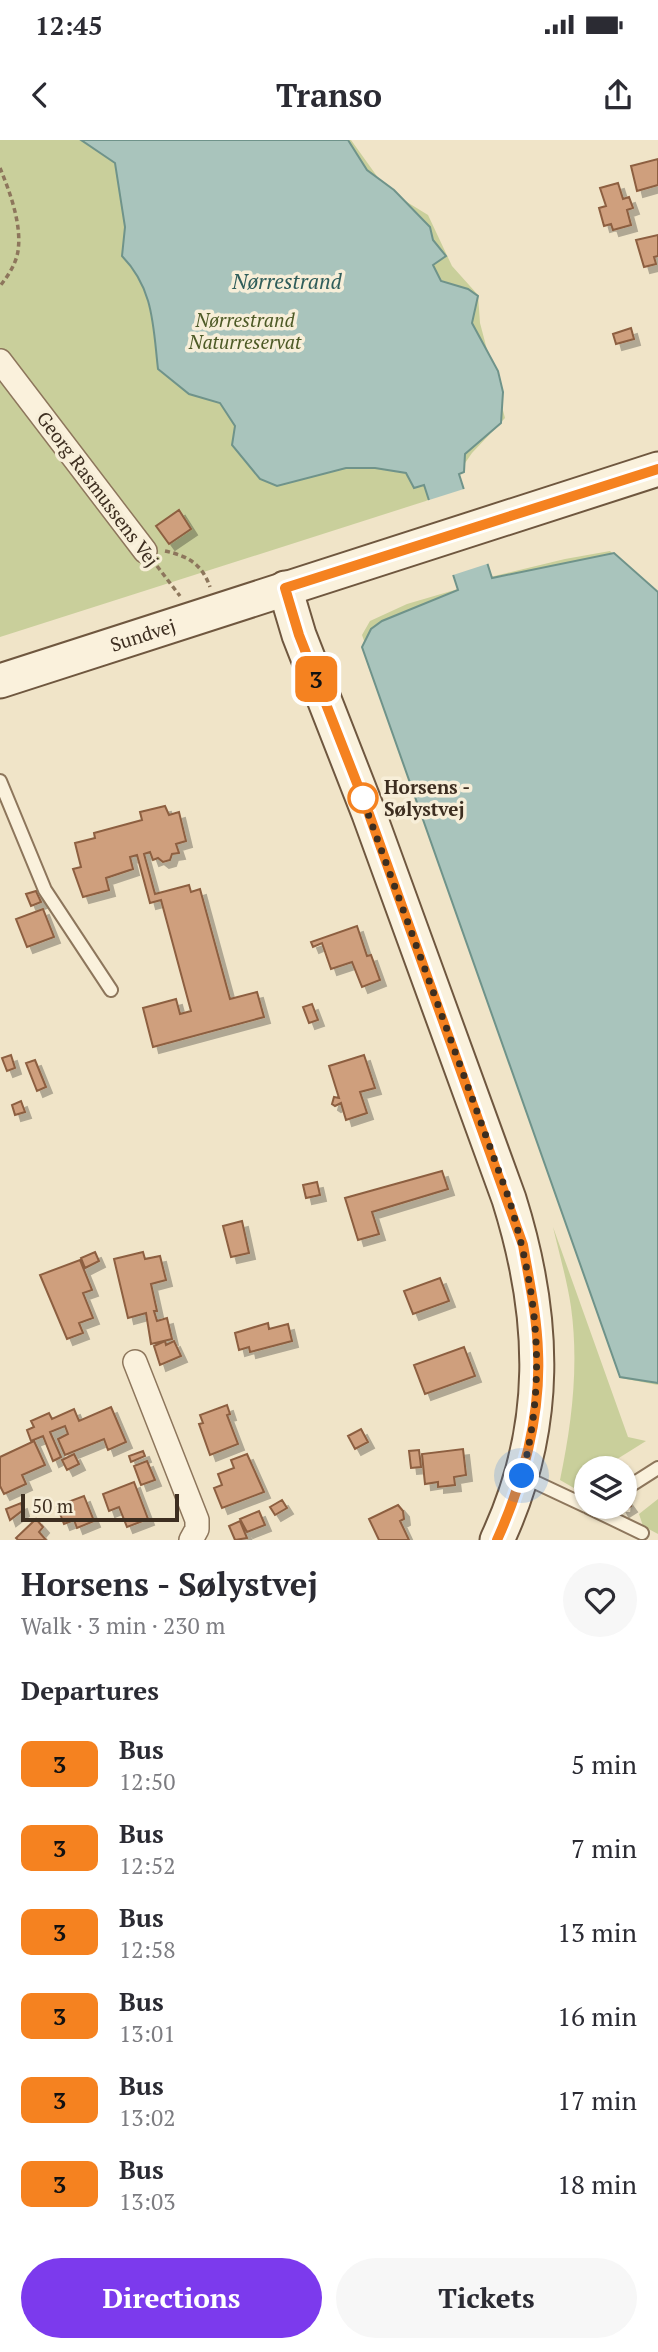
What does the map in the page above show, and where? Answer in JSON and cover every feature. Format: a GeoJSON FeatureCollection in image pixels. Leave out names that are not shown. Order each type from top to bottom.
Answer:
{"type":"FeatureCollection","features":[{"type":"Feature","properties":{"kind":"street","name":"Georg Rasmussens Vej"},"geometry":{"type":"LineString","coordinates":[[0,361],[145,551]]}},
{"type":"Feature","properties":{"kind":"street","name":"Sundvej"},"geometry":{"type":"LineString","coordinates":[[0,681],[658,468]]}},
{"type":"Feature","properties":{"kind":"street"},"geometry":{"type":"LineString","coordinates":[[285,588],[299,635],[369,814],[523,1245],[533,1298],[538,1352],[534,1410],[522,1476],[497,1540]]}},
{"type":"Feature","properties":{"kind":"street"},"geometry":{"type":"LineString","coordinates":[[135,1362],[197,1520],[197,1529],[191,1540]]}},
{"type":"Feature","properties":{"kind":"lane"},"geometry":{"type":"LineString","coordinates":[[0,781],[44,890],[111,990]]}},
{"type":"Feature","properties":{"kind":"lane"},"geometry":{"type":"LineString","coordinates":[[637,1481],[658,1468]]}},
{"type":"Feature","properties":{"kind":"lane"},"geometry":{"type":"LineString","coordinates":[[522,1476],[574,1499]]}},
{"type":"Feature","properties":{"kind":"lane"},"geometry":{"type":"LineString","coordinates":[[615,1519],[642,1533]]}},
{"type":"Feature","properties":{"kind":"path"},"geometry":{"type":"LineString","coordinates":[[0,168],[9,190],[17,226],[18,251],[10,273],[0,286]]}},
{"type":"Feature","properties":{"kind":"path"},"geometry":{"type":"LineString","coordinates":[[145,551],[166,551],[194,561],[207,577],[207,613]]}},
{"type":"Feature","properties":{"kind":"path","name":"Georg Rasmussens Vej"},"geometry":{"type":"LineString","coordinates":[[145,551],[207,613]]}},
{"type":"Feature","properties":{"kind":"green space","name":"Nørrestrand Naturreservat"},"geometry":{"type":"Polygon","coordinates":[[[0,140],[351,140],[379,179],[402,199],[428,215],[452,266],[478,295],[480,323],[505,418],[472,453],[454,479],[486,578],[610,551],[658,597],[658,1385],[621,1378],[362,635],[370,621],[407,604],[458,589],[426,490],[429,500],[0,637],[0,140]]]}},
{"type":"Feature","properties":{"kind":"green space"},"geometry":{"type":"Polygon","coordinates":[[[553,1227],[628,1437],[646,1441],[622,1456],[574,1456],[574,1488],[560,1480],[571,1416],[574,1372],[569,1297],[553,1227]]]}},
{"type":"Feature","properties":{"kind":"green space"},"geometry":{"type":"Polygon","coordinates":[[[658,1499],[658,1534],[643,1526],[639,1514],[658,1499]]]}},
{"type":"Feature","properties":{"kind":"water","name":"Nørrestrand Naturreservat"},"geometry":{"type":"Polygon","coordinates":[[[81,140],[348,140],[367,170],[394,190],[430,227],[433,240],[446,256],[433,265],[441,281],[468,289],[478,296],[472,323],[498,371],[503,392],[501,423],[465,454],[464,472],[459,474],[492,578],[614,553],[658,592],[658,1383],[620,1377],[362,647],[371,629],[382,621],[458,590],[424,485],[414,488],[406,473],[375,468],[346,468],[277,486],[260,479],[232,445],[235,426],[220,403],[189,394],[158,369],[153,323],[146,295],[133,269],[122,256],[125,227],[115,163],[81,140]]]}},
{"type":"Feature","properties":{"kind":"pier"},"geometry":{"type":"Polygon","coordinates":[[[467,488],[490,563],[450,576],[426,501],[467,488]]]}},
{"type":"Feature","properties":{"kind":"building"},"geometry":{"type":"Polygon","coordinates":[[[658,159],[658,185],[637,191],[631,166],[658,159]]]}},
{"type":"Feature","properties":{"kind":"building"},"geometry":{"type":"Polygon","coordinates":[[[618,183],[623,199],[629,197],[633,208],[627,210],[631,225],[613,230],[611,224],[604,226],[599,208],[606,206],[600,188],[618,183]]]}},
{"type":"Feature","properties":{"kind":"building"},"geometry":{"type":"Polygon","coordinates":[[[658,235],[658,256],[654,257],[656,264],[644,267],[636,240],[658,235]]]}},
{"type":"Feature","properties":{"kind":"building"},"geometry":{"type":"Polygon","coordinates":[[[631,328],[634,339],[616,344],[613,334],[631,328]]]}},
{"type":"Feature","properties":{"kind":"building"},"geometry":{"type":"Polygon","coordinates":[[[179,510],[191,529],[169,544],[156,526],[179,510]]]}},
{"type":"Feature","properties":{"kind":"building"},"geometry":{"type":"Polygon","coordinates":[[[165,806],[169,815],[179,812],[186,841],[176,844],[179,853],[172,854],[170,860],[153,860],[150,852],[144,854],[155,894],[189,885],[191,892],[200,889],[230,999],[257,992],[264,1017],[153,1047],[143,1008],[176,999],[180,1014],[191,1011],[161,900],[150,903],[137,855],[130,857],[133,869],[106,878],[109,890],[83,897],[73,869],[81,867],[75,843],[95,838],[94,833],[142,820],[140,812],[165,806]]]}},
{"type":"Feature","properties":{"kind":"building"},"geometry":{"type":"Polygon","coordinates":[[[36,891],[41,902],[31,906],[26,894],[36,891]]]}},
{"type":"Feature","properties":{"kind":"building"},"geometry":{"type":"Polygon","coordinates":[[[43,909],[54,937],[27,947],[16,919],[43,909]]]}},
{"type":"Feature","properties":{"kind":"building"},"geometry":{"type":"Polygon","coordinates":[[[357,926],[367,956],[371,955],[380,980],[362,987],[352,962],[331,969],[322,943],[313,947],[311,942],[357,926]]]}},
{"type":"Feature","properties":{"kind":"building"},"geometry":{"type":"Polygon","coordinates":[[[312,1004],[318,1020],[309,1023],[303,1007],[312,1004]]]}},
{"type":"Feature","properties":{"kind":"building"},"geometry":{"type":"Polygon","coordinates":[[[11,1055],[15,1068],[7,1071],[2,1058],[11,1055]]]}},
{"type":"Feature","properties":{"kind":"building"},"geometry":{"type":"Polygon","coordinates":[[[364,1055],[375,1088],[360,1092],[367,1113],[346,1120],[341,1103],[335,1106],[332,1104],[334,1097],[339,1098],[329,1066],[364,1055]]]}},
{"type":"Feature","properties":{"kind":"building"},"geometry":{"type":"Polygon","coordinates":[[[35,1060],[46,1087],[37,1091],[26,1063],[35,1060]]]}},
{"type":"Feature","properties":{"kind":"building"},"geometry":{"type":"Polygon","coordinates":[[[21,1101],[25,1112],[15,1115],[12,1105],[21,1101]]]}},
{"type":"Feature","properties":{"kind":"building"},"geometry":{"type":"Polygon","coordinates":[[[442,1171],[448,1189],[372,1212],[379,1234],[358,1240],[345,1198],[442,1171]]]}},
{"type":"Feature","properties":{"kind":"building"},"geometry":{"type":"Polygon","coordinates":[[[317,1182],[320,1195],[306,1198],[303,1185],[317,1182]]]}},
{"type":"Feature","properties":{"kind":"building"},"geometry":{"type":"Polygon","coordinates":[[[242,1221],[249,1253],[231,1257],[223,1226],[242,1221]]]}},
{"type":"Feature","properties":{"kind":"building"},"geometry":{"type":"Polygon","coordinates":[[[95,1252],[99,1261],[85,1268],[81,1258],[95,1252]]]}},
{"type":"Feature","properties":{"kind":"building"},"geometry":{"type":"Polygon","coordinates":[[[143,1252],[145,1259],[160,1256],[166,1280],[151,1284],[157,1311],[154,1311],[157,1321],[167,1318],[172,1339],[151,1344],[146,1313],[128,1318],[114,1259],[143,1252]]]}},
{"type":"Feature","properties":{"kind":"building"},"geometry":{"type":"Polygon","coordinates":[[[80,1260],[92,1290],[83,1293],[93,1318],[79,1323],[83,1333],[67,1339],[40,1275],[80,1260]]]}},
{"type":"Feature","properties":{"kind":"building"},"geometry":{"type":"Polygon","coordinates":[[[440,1278],[449,1301],[413,1314],[404,1291],[440,1278]]]}},
{"type":"Feature","properties":{"kind":"building"},"geometry":{"type":"Polygon","coordinates":[[[268,1323],[269,1329],[288,1324],[292,1341],[250,1352],[249,1347],[239,1350],[235,1333],[268,1323]]]}},
{"type":"Feature","properties":{"kind":"building"},"geometry":{"type":"Polygon","coordinates":[[[165,1341],[166,1345],[174,1341],[181,1356],[160,1365],[154,1346],[165,1341]]]}},
{"type":"Feature","properties":{"kind":"building"},"geometry":{"type":"Polygon","coordinates":[[[464,1347],[475,1376],[425,1394],[414,1365],[464,1347]]]}},
{"type":"Feature","properties":{"kind":"building"},"geometry":{"type":"Polygon","coordinates":[[[227,1405],[230,1414],[227,1415],[238,1444],[210,1455],[199,1424],[203,1423],[200,1415],[227,1405]]]}},
{"type":"Feature","properties":{"kind":"building"},"geometry":{"type":"Polygon","coordinates":[[[111,1407],[126,1442],[108,1450],[104,1439],[65,1455],[58,1439],[68,1434],[65,1426],[50,1432],[61,1457],[53,1461],[43,1436],[31,1441],[27,1430],[34,1427],[31,1421],[49,1413],[52,1419],[74,1409],[79,1421],[111,1407]]]}},
{"type":"Feature","properties":{"kind":"building"},"geometry":{"type":"Polygon","coordinates":[[[361,1429],[368,1442],[355,1449],[348,1436],[361,1429]]]}},
{"type":"Feature","properties":{"kind":"building"},"geometry":{"type":"Polygon","coordinates":[[[34,1441],[45,1465],[22,1475],[26,1484],[4,1494],[0,1486],[0,1457],[34,1441]]]}},
{"type":"Feature","properties":{"kind":"building"},"geometry":{"type":"Polygon","coordinates":[[[463,1449],[466,1475],[454,1477],[455,1485],[438,1487],[438,1482],[425,1484],[422,1454],[463,1449]]]}},
{"type":"Feature","properties":{"kind":"building"},"geometry":{"type":"Polygon","coordinates":[[[419,1450],[421,1467],[411,1468],[409,1451],[419,1450]]]}},
{"type":"Feature","properties":{"kind":"building"},"geometry":{"type":"Polygon","coordinates":[[[143,1451],[145,1456],[131,1462],[129,1456],[143,1451]]]}},
{"type":"Feature","properties":{"kind":"building"},"geometry":{"type":"Polygon","coordinates":[[[74,1454],[79,1464],[67,1470],[62,1460],[74,1454]]]}},
{"type":"Feature","properties":{"kind":"building"},"geometry":{"type":"Polygon","coordinates":[[[247,1454],[264,1492],[222,1508],[214,1488],[222,1485],[218,1474],[234,1468],[231,1460],[247,1454]]]}},
{"type":"Feature","properties":{"kind":"building"},"geometry":{"type":"Polygon","coordinates":[[[147,1461],[155,1480],[141,1485],[134,1466],[147,1461]]]}},
{"type":"Feature","properties":{"kind":"building"},"geometry":{"type":"Polygon","coordinates":[[[134,1482],[148,1519],[127,1527],[119,1507],[109,1511],[103,1494],[134,1482]]]}},
{"type":"Feature","properties":{"kind":"building"},"geometry":{"type":"Polygon","coordinates":[[[84,1496],[94,1521],[77,1528],[74,1520],[64,1524],[57,1506],[84,1496]]]}},
{"type":"Feature","properties":{"kind":"building"},"geometry":{"type":"Polygon","coordinates":[[[282,1500],[287,1508],[275,1515],[270,1507],[282,1500]]]}},
{"type":"Feature","properties":{"kind":"building"},"geometry":{"type":"Polygon","coordinates":[[[21,1503],[23,1510],[10,1520],[6,1509],[21,1503]]]}},
{"type":"Feature","properties":{"kind":"building"},"geometry":{"type":"Polygon","coordinates":[[[398,1505],[403,1511],[404,1519],[400,1521],[409,1540],[379,1540],[369,1519],[398,1505]]]}},
{"type":"Feature","properties":{"kind":"building"},"geometry":{"type":"Polygon","coordinates":[[[259,1511],[265,1525],[247,1532],[240,1519],[259,1511]]]}},
{"type":"Feature","properties":{"kind":"building"},"geometry":{"type":"Polygon","coordinates":[[[36,1519],[43,1527],[39,1532],[46,1540],[18,1540],[16,1538],[36,1519]]]}},
{"type":"Feature","properties":{"kind":"building"},"geometry":{"type":"Polygon","coordinates":[[[240,1521],[247,1538],[235,1540],[229,1526],[240,1521]]]}},
{"type":"Feature","properties":{"kind":"bus line","name":"3"},"geometry":{"type":"LineString","coordinates":[[497,1540],[522,1476],[528,1452],[537,1383],[538,1352],[533,1298],[523,1245],[509,1199],[369,814],[299,635],[285,588],[658,469]]}},
{"type":"Feature","properties":{"kind":"place","name":"Horsens - Sølystvej"},"geometry":{"type":"Point","coordinates":[363,798]}},
{"type":"Feature","properties":{"kind":"route"},"geometry":{"type":"LineString","coordinates":[[363,798],[359,789],[509,1199],[523,1245],[533,1298],[538,1352],[537,1383],[528,1452],[522,1476]]}},
{"type":"Feature","properties":{"kind":"water label","name":"Nørrestrand"},"geometry":{"type":"Point","coordinates":[287,282]}}]}
